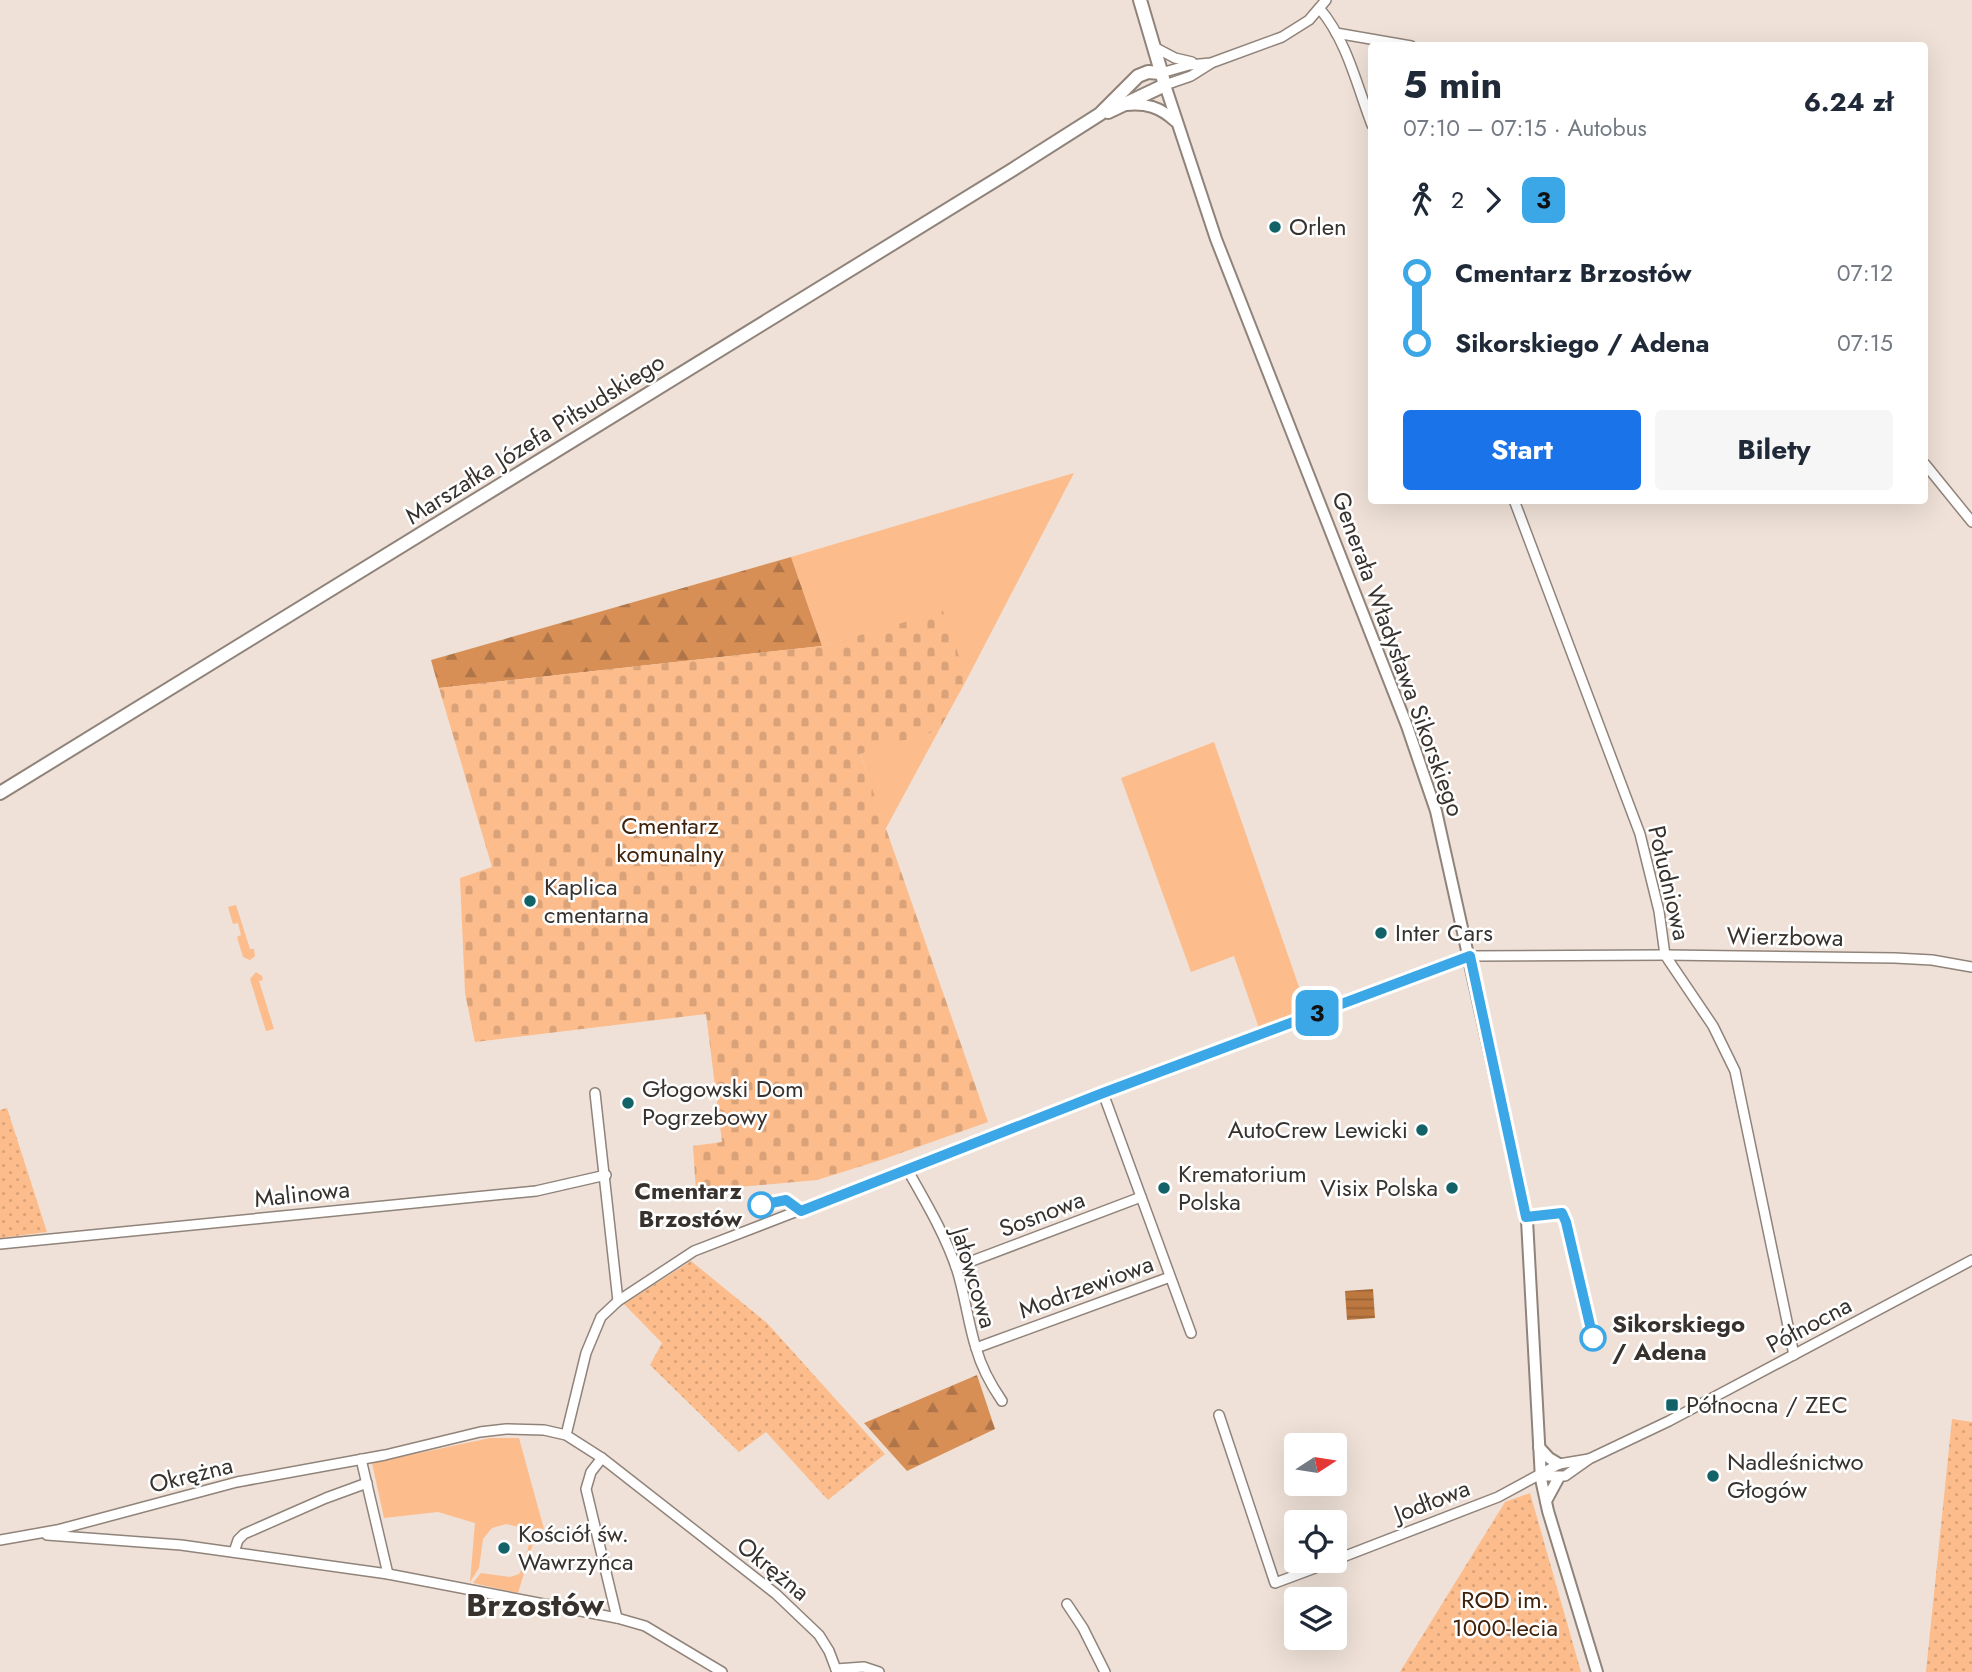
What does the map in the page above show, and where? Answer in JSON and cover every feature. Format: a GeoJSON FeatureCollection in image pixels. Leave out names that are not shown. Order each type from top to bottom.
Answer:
{"type":"FeatureCollection","features":[{"type":"Feature","properties":{"kind":"main road","name":"Generała Władysława Sikorskiego"},"geometry":{"type":"LineString","coordinates":[[1140,0],[1163,79]]}},
{"type":"Feature","properties":{"kind":"main road","name":"Marszałka Józefa Piłsudskiego"},"geometry":{"type":"LineString","coordinates":[[1092,120],[1138,76],[1148,72],[1163,79]]}},
{"type":"Feature","properties":{"kind":"main road","name":"Marszałka Józefa Piłsudskiego"},"geometry":{"type":"LineString","coordinates":[[0,793],[1092,120],[1123,105],[1163,79]]}},
{"type":"Feature","properties":{"kind":"street"},"geometry":{"type":"LineString","coordinates":[[1163,79],[1191,76],[1211,63],[1282,37],[1309,20],[1326,0]]}},
{"type":"Feature","properties":{"kind":"street"},"geometry":{"type":"LineString","coordinates":[[1320,9],[1336,33],[1368,115]]}},
{"type":"Feature","properties":{"kind":"street"},"geometry":{"type":"LineString","coordinates":[[1336,33],[1388,42]]}},
{"type":"Feature","properties":{"kind":"street"},"geometry":{"type":"LineString","coordinates":[[1153,47],[1183,61],[1211,63]]}},
{"type":"Feature","properties":{"kind":"street"},"geometry":{"type":"LineString","coordinates":[[1163,79],[1198,63]]}},
{"type":"Feature","properties":{"kind":"street","name":"Generała Władysława Sikorskiego"},"geometry":{"type":"LineString","coordinates":[[1163,79],[1216,239],[1407,726],[1436,811],[1527,1220],[1541,1476],[1597,1672]]}},
{"type":"Feature","properties":{"kind":"street"},"geometry":{"type":"LineString","coordinates":[[1123,105],[1153,106],[1177,123]]}},
{"type":"Feature","properties":{"kind":"street"},"geometry":{"type":"LineString","coordinates":[[1928,468],[1972,522]]}},
{"type":"Feature","properties":{"kind":"street","name":"Południowa"},"geometry":{"type":"LineString","coordinates":[[1516,504],[1640,834],[1659,911],[1665,955],[1713,1026],[1735,1071],[1794,1355]]}},
{"type":"Feature","properties":{"kind":"street"},"geometry":{"type":"LineString","coordinates":[[566,1435],[577,1384],[601,1317],[618,1301],[694,1251],[1103,1093],[1470,956]]}},
{"type":"Feature","properties":{"kind":"street","name":"Wierzbowa"},"geometry":{"type":"LineString","coordinates":[[1470,956],[1895,958],[1932,960],[1972,967]]}},
{"type":"Feature","properties":{"kind":"street"},"geometry":{"type":"LineString","coordinates":[[595,1093],[618,1301]]}},
{"type":"Feature","properties":{"kind":"street"},"geometry":{"type":"LineString","coordinates":[[1103,1093],[1191,1333]]}},
{"type":"Feature","properties":{"kind":"street","name":"Jałowcowa"},"geometry":{"type":"LineString","coordinates":[[907,1169],[935,1219],[956,1267],[976,1348],[992,1387],[1002,1401]]}},
{"type":"Feature","properties":{"kind":"street","name":"Malinowa"},"geometry":{"type":"LineString","coordinates":[[0,1244],[536,1191],[606,1175]]}},
{"type":"Feature","properties":{"kind":"street","name":"Sosnowa"},"geometry":{"type":"LineString","coordinates":[[956,1267],[1141,1197]]}},
{"type":"Feature","properties":{"kind":"street","name":"Północna"},"geometry":{"type":"LineString","coordinates":[[1559,1477],[1572,1472],[1588,1459],[1669,1421],[1972,1260]]}},
{"type":"Feature","properties":{"kind":"street","name":"Modrzewiowa"},"geometry":{"type":"LineString","coordinates":[[976,1348],[1170,1277]]}},
{"type":"Feature","properties":{"kind":"street","name":"Jodłowa"},"geometry":{"type":"LineString","coordinates":[[1219,1415],[1275,1583],[1302,1573]]}},
{"type":"Feature","properties":{"kind":"street","name":"Okrężna"},"geometry":{"type":"LineString","coordinates":[[0,1540],[57,1530],[237,1482],[361,1459],[480,1432],[506,1429],[544,1430],[566,1435],[602,1458],[776,1594],[819,1635],[837,1671]]}},
{"type":"Feature","properties":{"kind":"street"},"geometry":{"type":"LineString","coordinates":[[1539,1447],[1559,1464]]}},
{"type":"Feature","properties":{"kind":"street"},"geometry":{"type":"LineString","coordinates":[[602,1458],[591,1472],[586,1489],[617,1618]]}},
{"type":"Feature","properties":{"kind":"street"},"geometry":{"type":"LineString","coordinates":[[361,1459],[388,1574]]}},
{"type":"Feature","properties":{"kind":"street","name":"Północna"},"geometry":{"type":"LineString","coordinates":[[1541,1476],[1559,1464],[1588,1459]]}},
{"type":"Feature","properties":{"kind":"street"},"geometry":{"type":"LineString","coordinates":[[1541,1476],[1559,1477],[1546,1501]]}},
{"type":"Feature","properties":{"kind":"street","name":"Jodłowa"},"geometry":{"type":"LineString","coordinates":[[1347,1556],[1498,1497],[1541,1476]]}},
{"type":"Feature","properties":{"kind":"street"},"geometry":{"type":"LineString","coordinates":[[234,1552],[238,1540],[244,1534],[367,1483]]}},
{"type":"Feature","properties":{"kind":"street","name":"Okrężna"},"geometry":{"type":"LineString","coordinates":[[31,1534],[181,1545],[388,1574],[617,1618],[645,1626],[722,1672]]}},
{"type":"Feature","properties":{"kind":"street"},"geometry":{"type":"LineString","coordinates":[[1067,1604],[1083,1628],[1105,1672]]}},
{"type":"Feature","properties":{"kind":"street"},"geometry":{"type":"LineString","coordinates":[[837,1671],[864,1667],[879,1672]]}},
{"type":"Feature","properties":{"kind":"green space"},"geometry":{"type":"Polygon","coordinates":[[[1074,473],[967,679],[942,612],[822,646],[791,557],[1074,473]]]}},
{"type":"Feature","properties":{"kind":"green space"},"geometry":{"type":"Polygon","coordinates":[[[791,557],[822,646],[439,688],[431,660],[791,557]]]}},
{"type":"Feature","properties":{"kind":"green space","name":"Cmentarz komunalny"},"geometry":{"type":"Polygon","coordinates":[[[943,611],[967,679],[939,730],[860,754],[988,1122],[817,1180],[696,1191],[693,1146],[722,1142],[706,1014],[475,1042],[465,993],[460,878],[492,867],[439,688],[822,646],[943,611]]]}},
{"type":"Feature","properties":{"kind":"green space"},"geometry":{"type":"Polygon","coordinates":[[[939,730],[885,830],[860,753],[939,730]]]}},
{"type":"Feature","properties":{"kind":"green space"},"geometry":{"type":"Polygon","coordinates":[[[1214,742],[1307,1010],[1259,1028],[1234,956],[1191,972],[1121,778],[1214,742]]]}},
{"type":"Feature","properties":{"kind":"green space"},"geometry":{"type":"Polygon","coordinates":[[[236,905],[250,949],[254,949],[255,956],[250,960],[243,957],[237,937],[241,935],[238,923],[233,924],[228,907],[236,905]]]}},
{"type":"Feature","properties":{"kind":"green space"},"geometry":{"type":"Polygon","coordinates":[[[256,972],[262,976],[263,980],[259,981],[274,1029],[266,1031],[250,979],[256,972]]]}},
{"type":"Feature","properties":{"kind":"green space"},"geometry":{"type":"Polygon","coordinates":[[[7,1108],[47,1232],[0,1238],[0,1110],[7,1108]]]}},
{"type":"Feature","properties":{"kind":"green space"},"geometry":{"type":"Polygon","coordinates":[[[691,1261],[767,1323],[885,1454],[828,1500],[766,1432],[739,1452],[650,1365],[662,1343],[624,1304],[691,1261]]]}},
{"type":"Feature","properties":{"kind":"green space"},"geometry":{"type":"Polygon","coordinates":[[[977,1375],[995,1429],[907,1471],[864,1423],[977,1375]]]}},
{"type":"Feature","properties":{"kind":"green space"},"geometry":{"type":"Polygon","coordinates":[[[1952,1419],[1972,1422],[1972,1672],[1926,1672],[1952,1419]]]}},
{"type":"Feature","properties":{"kind":"green space"},"geometry":{"type":"Polygon","coordinates":[[[490,1438],[519,1438],[544,1529],[537,1528],[536,1531],[506,1524],[492,1528],[483,1539],[479,1568],[470,1582],[475,1523],[438,1512],[384,1518],[372,1463],[490,1438]]]}},
{"type":"Feature","properties":{"kind":"green space","name":"ROD im. 1000-lecia"},"geometry":{"type":"Polygon","coordinates":[[[1530,1493],[1581,1672],[1400,1672],[1505,1502],[1530,1493]]]}},
{"type":"Feature","properties":{"kind":"green space"},"geometry":{"type":"Polygon","coordinates":[[[530,1539],[534,1540],[518,1593],[473,1583],[481,1573],[510,1577],[519,1574],[524,1566],[530,1539]]]}},
{"type":"Feature","properties":{"kind":"shaded area"},"geometry":{"type":"Polygon","coordinates":[[[1373,1289],[1375,1318],[1347,1320],[1345,1291],[1373,1289]]]}},
{"type":"Feature","properties":{"kind":"bus line","name":"3"},"geometry":{"type":"LineString","coordinates":[[761,1205],[786,1200],[801,1211],[1103,1093],[1470,956],[1526,1217],[1562,1213],[1593,1338]]}},
{"type":"Feature","properties":{"kind":"place","name":"Orlen"},"geometry":{"type":"Point","coordinates":[1275,227]}},
{"type":"Feature","properties":{"kind":"place","name":"Kaplica cmentarna"},"geometry":{"type":"Point","coordinates":[530,901]}},
{"type":"Feature","properties":{"kind":"place","name":"Inter Cars"},"geometry":{"type":"Point","coordinates":[1381,933]}},
{"type":"Feature","properties":{"kind":"place","name":"Głogowski Dom Pogrzebowy"},"geometry":{"type":"Point","coordinates":[628,1103]}},
{"type":"Feature","properties":{"kind":"place","name":"AutoCrew Lewicki"},"geometry":{"type":"Point","coordinates":[1422,1130]}},
{"type":"Feature","properties":{"kind":"place","name":"Krematorium Polska"},"geometry":{"type":"Point","coordinates":[1164,1188]}},
{"type":"Feature","properties":{"kind":"place","name":"Visix Polska"},"geometry":{"type":"Point","coordinates":[1452,1188]}},
{"type":"Feature","properties":{"kind":"place","name":"Cmentarz Brzostów"},"geometry":{"type":"Point","coordinates":[761,1205]}},
{"type":"Feature","properties":{"kind":"place","name":"Sikorskiego / Adena"},"geometry":{"type":"Point","coordinates":[1593,1338]}},
{"type":"Feature","properties":{"kind":"place","name":"Północna / ZEC"},"geometry":{"type":"Point","coordinates":[1672,1405]}},
{"type":"Feature","properties":{"kind":"place","name":"Nadleśnictwo Głogów"},"geometry":{"type":"Point","coordinates":[1713,1476]}},
{"type":"Feature","properties":{"kind":"place","name":"Kościół św. Wawrzyńca"},"geometry":{"type":"Point","coordinates":[504,1548]}},
{"type":"Feature","properties":{"kind":"district","name":"Brzostów"},"geometry":{"type":"Point","coordinates":[535,1605]}}]}
